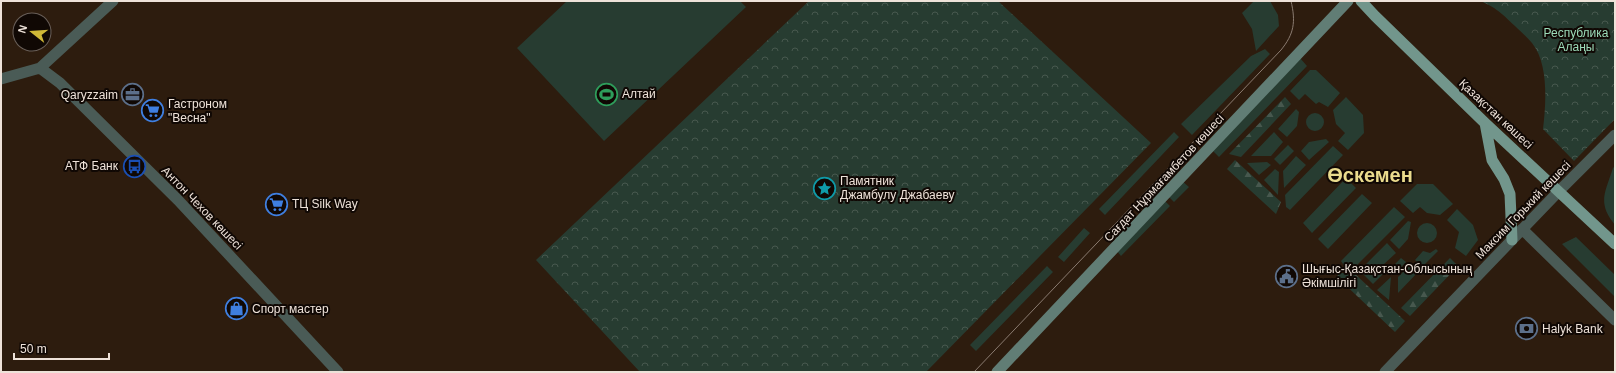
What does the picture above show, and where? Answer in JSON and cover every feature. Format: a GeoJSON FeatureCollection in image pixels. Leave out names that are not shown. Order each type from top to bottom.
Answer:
{"type":"FeatureCollection","features":[{"type":"Feature","properties":{"kind":"main road","name":"Сағдат Нұрмағамбетов көшесі"},"geometry":{"type":"LineString","coordinates":[[997,372],[1348,1]]}},
{"type":"Feature","properties":{"kind":"main road","name":"Қазақстан көшесі"},"geometry":{"type":"LineString","coordinates":[[1361,1],[1485,123],[1615,244]]}},
{"type":"Feature","properties":{"kind":"main road"},"geometry":{"type":"LineString","coordinates":[[1485,123],[1492,160],[1504,179],[1510,194],[1512,240]]}},
{"type":"Feature","properties":{"kind":"street"},"geometry":{"type":"LineString","coordinates":[[1,79],[40,68],[113,1]]}},
{"type":"Feature","properties":{"kind":"street","name":"Антон Чехов көшесі"},"geometry":{"type":"LineString","coordinates":[[40,68],[60,83],[178,200],[338,372]]}},
{"type":"Feature","properties":{"kind":"street","name":"Максим Горький көшесі"},"geometry":{"type":"LineString","coordinates":[[1385,372],[1522,229],[1615,135]]}},
{"type":"Feature","properties":{"kind":"street"},"geometry":{"type":"LineString","coordinates":[[1522,229],[1615,320]]}},
{"type":"Feature","properties":{"kind":"green space","name":"Алтай"},"geometry":{"type":"Polygon","coordinates":[[[567,1],[740,1],[746,7],[604,141],[517,48],[567,1]]]}},
{"type":"Feature","properties":{"kind":"green space"},"geometry":{"type":"Polygon","coordinates":[[[809,1],[998,1],[1151,143],[926,372],[640,372],[536,260],[809,1]]]}},
{"type":"Feature","properties":{"kind":"green space"},"geometry":{"type":"Polygon","coordinates":[[[1254,1],[1270,1],[1278,15],[1279,26],[1256,51],[1252,29],[1242,13],[1254,1]]]}},
{"type":"Feature","properties":{"kind":"green space","name":"Республика Алаңы"},"geometry":{"type":"Polygon","coordinates":[[[1480,1],[1615,1],[1615,119],[1574,161],[1543,129],[1545,108],[1544,73],[1537,52],[1532,43],[1502,14],[1491,6],[1480,1]]]}},
{"type":"Feature","properties":{"kind":"green space"},"geometry":{"type":"Polygon","coordinates":[[[1265,49],[1270,54],[1192,135],[1181,124],[1251,56],[1265,49]]]}},
{"type":"Feature","properties":{"kind":"green space"},"geometry":{"type":"Polygon","coordinates":[[[1300,58],[1307,66],[1219,157],[1212,150],[1300,58]]]}},
{"type":"Feature","properties":{"kind":"green space"},"geometry":{"type":"Polygon","coordinates":[[[1310,70],[1316,70],[1340,93],[1328,107],[1319,102],[1316,104],[1305,94],[1299,100],[1290,91],[1310,70]]]}},
{"type":"Feature","properties":{"kind":"green space"},"geometry":{"type":"Polygon","coordinates":[[[1285,97],[1291,104],[1241,157],[1229,154],[1285,97]]]}},
{"type":"Feature","properties":{"kind":"green space"},"geometry":{"type":"Polygon","coordinates":[[[1346,97],[1363,115],[1364,133],[1348,150],[1338,141],[1345,133],[1336,124],[1333,110],[1346,97]]]}},
{"type":"Feature","properties":{"kind":"green space"},"geometry":{"type":"Polygon","coordinates":[[[1296,109],[1299,112],[1297,126],[1287,137],[1278,129],[1296,109]]]}},
{"type":"Feature","properties":{"kind":"green space"},"geometry":{"type":"Polygon","coordinates":[[[1311,113],[1319,113],[1324,118],[1322,129],[1319,131],[1311,131],[1306,126],[1306,118],[1311,113]]]}},
{"type":"Feature","properties":{"kind":"green space"},"geometry":{"type":"Polygon","coordinates":[[[1174,132],[1179,137],[1105,215],[1099,209],[1174,132]]]}},
{"type":"Feature","properties":{"kind":"green space"},"geometry":{"type":"Polygon","coordinates":[[[1274,132],[1283,142],[1271,156],[1251,156],[1274,132]]]}},
{"type":"Feature","properties":{"kind":"green space"},"geometry":{"type":"Polygon","coordinates":[[[1326,139],[1329,142],[1309,160],[1301,151],[1309,142],[1326,139]]]}},
{"type":"Feature","properties":{"kind":"green space"},"geometry":{"type":"Polygon","coordinates":[[[1288,145],[1294,151],[1280,165],[1274,159],[1288,145]]]}},
{"type":"Feature","properties":{"kind":"green space"},"geometry":{"type":"Polygon","coordinates":[[[1333,146],[1343,155],[1290,210],[1286,207],[1285,195],[1333,146]]]}},
{"type":"Feature","properties":{"kind":"green space"},"geometry":{"type":"Polygon","coordinates":[[[1296,156],[1306,165],[1284,188],[1283,171],[1296,156]]]}},
{"type":"Feature","properties":{"kind":"green space"},"geometry":{"type":"Polygon","coordinates":[[[1235,160],[1281,202],[1276,214],[1227,169],[1235,160]]]}},
{"type":"Feature","properties":{"kind":"green space"},"geometry":{"type":"Polygon","coordinates":[[[1267,162],[1271,165],[1259,175],[1247,163],[1267,162]]]}},
{"type":"Feature","properties":{"kind":"green space"},"geometry":{"type":"Polygon","coordinates":[[[1615,166],[1615,225],[1606,210],[1604,198],[1607,184],[1615,166]]]}},
{"type":"Feature","properties":{"kind":"green space"},"geometry":{"type":"Polygon","coordinates":[[[1275,169],[1279,172],[1278,195],[1264,180],[1275,169]]]}},
{"type":"Feature","properties":{"kind":"green space"},"geometry":{"type":"Polygon","coordinates":[[[1346,178],[1356,188],[1312,233],[1303,223],[1346,178]]]}},
{"type":"Feature","properties":{"kind":"green space"},"geometry":{"type":"Polygon","coordinates":[[[1182,181],[1189,187],[1174,202],[1168,196],[1182,181]]]}},
{"type":"Feature","properties":{"kind":"green space"},"geometry":{"type":"Polygon","coordinates":[[[1417,184],[1433,184],[1453,204],[1440,215],[1427,213],[1420,207],[1413,213],[1400,201],[1417,184]]]}},
{"type":"Feature","properties":{"kind":"green space"},"geometry":{"type":"Polygon","coordinates":[[[1362,194],[1372,203],[1328,249],[1318,239],[1362,194]]]}},
{"type":"Feature","properties":{"kind":"green space"},"geometry":{"type":"Polygon","coordinates":[[[1164,200],[1170,206],[1121,256],[1116,250],[1164,200]]]}},
{"type":"Feature","properties":{"kind":"green space"},"geometry":{"type":"Polygon","coordinates":[[[1394,207],[1405,217],[1356,266],[1345,267],[1341,261],[1394,207]]]}},
{"type":"Feature","properties":{"kind":"green space"},"geometry":{"type":"Polygon","coordinates":[[[1457,209],[1473,225],[1478,240],[1466,256],[1455,248],[1459,232],[1447,220],[1457,209]]]}},
{"type":"Feature","properties":{"kind":"green space"},"geometry":{"type":"Polygon","coordinates":[[[1408,221],[1411,222],[1408,239],[1399,249],[1390,240],[1408,221]]]}},
{"type":"Feature","properties":{"kind":"green space"},"geometry":{"type":"Polygon","coordinates":[[[1427,223],[1434,226],[1437,233],[1434,240],[1427,243],[1420,240],[1417,233],[1420,226],[1427,223]]]}},
{"type":"Feature","properties":{"kind":"green space"},"geometry":{"type":"Polygon","coordinates":[[[1084,228],[1090,233],[1064,262],[1058,257],[1084,228]]]}},
{"type":"Feature","properties":{"kind":"green space"},"geometry":{"type":"Polygon","coordinates":[[[1576,237],[1615,275],[1615,297],[1562,244],[1576,237]]]}},
{"type":"Feature","properties":{"kind":"green space"},"geometry":{"type":"Polygon","coordinates":[[[1387,243],[1396,253],[1383,265],[1364,266],[1387,243]]]}},
{"type":"Feature","properties":{"kind":"green space"},"geometry":{"type":"Polygon","coordinates":[[[1436,249],[1438,251],[1422,267],[1415,260],[1423,251],[1430,253],[1436,249]]]}},
{"type":"Feature","properties":{"kind":"green space"},"geometry":{"type":"Polygon","coordinates":[[[1401,258],[1406,262],[1395,274],[1390,269],[1401,258]]]}},
{"type":"Feature","properties":{"kind":"green space"},"geometry":{"type":"Polygon","coordinates":[[[1450,258],[1458,266],[1410,316],[1401,308],[1450,258]]]}},
{"type":"Feature","properties":{"kind":"green space"},"geometry":{"type":"Polygon","coordinates":[[[1411,264],[1419,271],[1398,293],[1398,277],[1411,264]]]}},
{"type":"Feature","properties":{"kind":"green space"},"geometry":{"type":"Polygon","coordinates":[[[1047,266],[1053,272],[976,351],[970,345],[1047,266]]]}},
{"type":"Feature","properties":{"kind":"green space"},"geometry":{"type":"Polygon","coordinates":[[[1361,272],[1385,272],[1373,284],[1361,272]]]}},
{"type":"Feature","properties":{"kind":"green space"},"geometry":{"type":"Polygon","coordinates":[[[1339,273],[1354,273],[1405,321],[1395,332],[1337,277],[1339,273]]]}},
{"type":"Feature","properties":{"kind":"green space"},"geometry":{"type":"Polygon","coordinates":[[[1391,277],[1389,300],[1377,290],[1391,277]]]}},
{"type":"Feature","properties":{"kind":"tram line"},"geometry":{"type":"LineString","coordinates":[[974,372],[1281,50],[1289,39],[1293,27],[1291,1]]}},
{"type":"Feature","properties":{"kind":"place","name":"Алтай"},"geometry":{"type":"Point","coordinates":[607,94]}},
{"type":"Feature","properties":{"kind":"place","name":"Qaryzzaim"},"geometry":{"type":"Point","coordinates":[133,95]}},
{"type":"Feature","properties":{"kind":"place","name":"Гастроном \"Весна\""},"geometry":{"type":"Point","coordinates":[152,111]}},
{"type":"Feature","properties":{"kind":"place","name":"АТФ Банк"},"geometry":{"type":"Point","coordinates":[134,166]}},
{"type":"Feature","properties":{"kind":"place","name":"Памятник Джамбулу Джабаеву"},"geometry":{"type":"Point","coordinates":[825,188]}},
{"type":"Feature","properties":{"kind":"place","name":"ТЦ Silk Way"},"geometry":{"type":"Point","coordinates":[277,204]}},
{"type":"Feature","properties":{"kind":"place","name":"Шығыс-Қазақстан-Облысының Әкімшілігі"},"geometry":{"type":"Point","coordinates":[1286,276]}},
{"type":"Feature","properties":{"kind":"place","name":"Спорт мастер"},"geometry":{"type":"Point","coordinates":[237,309]}},
{"type":"Feature","properties":{"kind":"place","name":"Halyk Bank"},"geometry":{"type":"Point","coordinates":[1526,329]}},
{"type":"Feature","properties":{"kind":"district","name":"Өскемен"},"geometry":{"type":"Point","coordinates":[1370,175]}}]}
